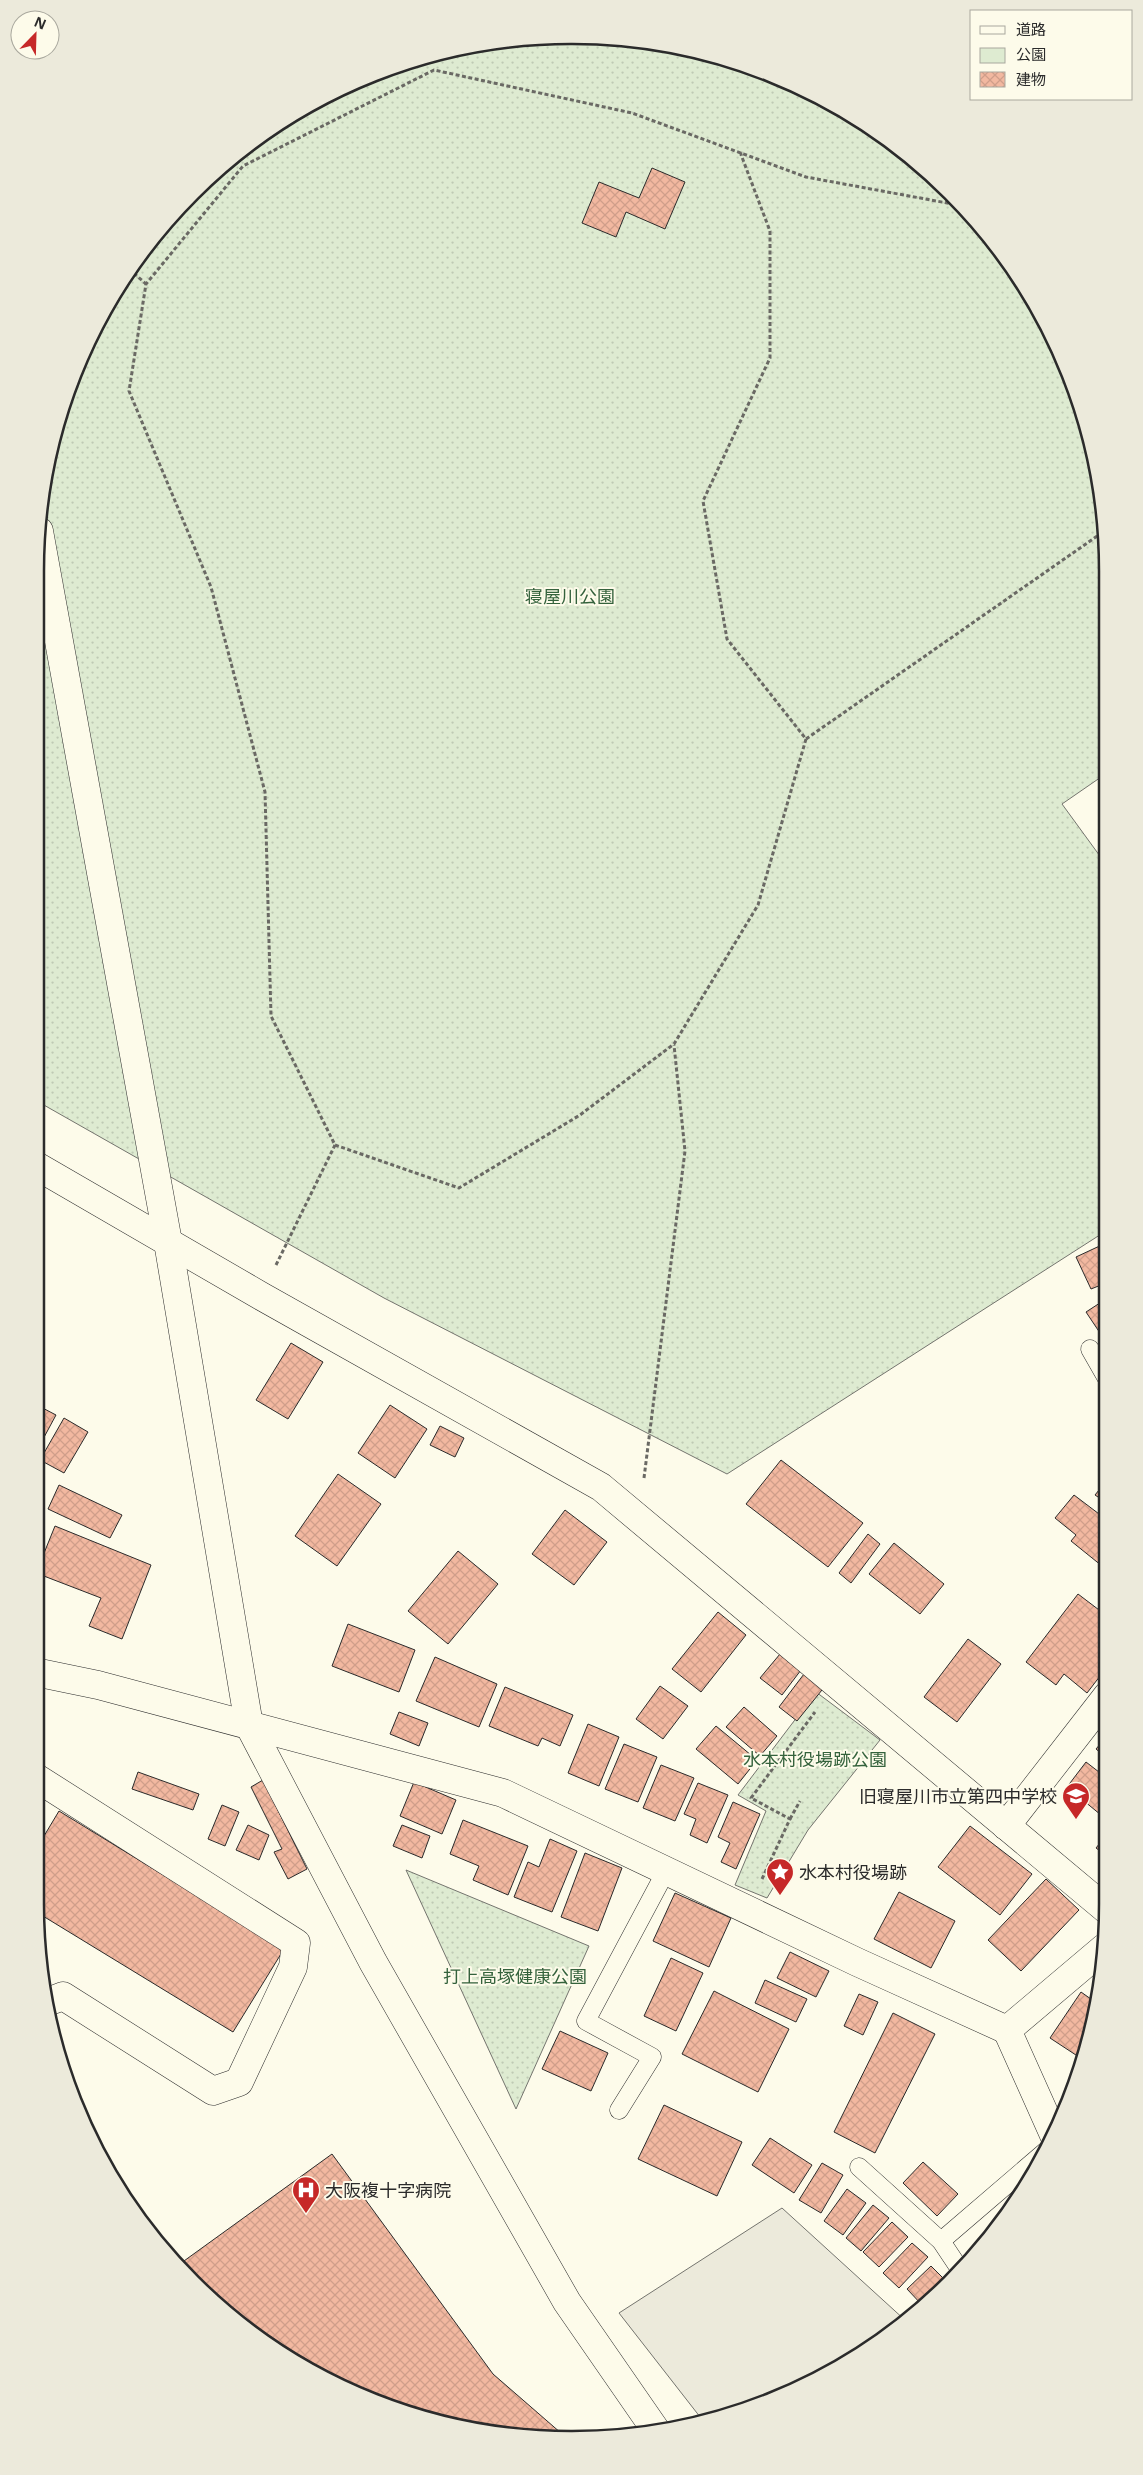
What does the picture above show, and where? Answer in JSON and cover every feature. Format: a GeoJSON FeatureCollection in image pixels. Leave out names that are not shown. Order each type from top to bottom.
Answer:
{"type":"FeatureCollection","features":[{"type":"Feature","properties":{"kind":"street"},"geometry":{"type":"LineString","coordinates":[[44,560],[168,1242],[249,1725],[373,1962],[567,2302],[652,2425]]}},
{"type":"Feature","properties":{"kind":"street"},"geometry":{"type":"LineString","coordinates":[[44,1170],[261,1296],[601,1487],[1099,1903]]}},
{"type":"Feature","properties":{"kind":"street"},"geometry":{"type":"LineString","coordinates":[[44,1674],[98,1685],[503,1793],[1008,2030],[1050,2126]]}},
{"type":"Feature","properties":{"kind":"street"},"geometry":{"type":"LineString","coordinates":[[1006,1826],[1099,1706]]}},
{"type":"Feature","properties":{"kind":"street"},"geometry":{"type":"LineString","coordinates":[[44,1783],[296,1943],[293,1967],[239,2082],[213,2091],[63,1996],[53,2000]]}},
{"type":"Feature","properties":{"kind":"street"},"geometry":{"type":"LineString","coordinates":[[1008,2030],[1097,1954]]}},
{"type":"Feature","properties":{"kind":"lane"},"geometry":{"type":"LineString","coordinates":[[1090,1349],[1099,1365]]}},
{"type":"Feature","properties":{"kind":"lane"},"geometry":{"type":"LineString","coordinates":[[619,2110],[652,2057],[586,2021],[666,1871]]}},
{"type":"Feature","properties":{"kind":"lane"},"geometry":{"type":"LineString","coordinates":[[941,2241],[1031,2164]]}},
{"type":"Feature","properties":{"kind":"lane"},"geometry":{"type":"LineString","coordinates":[[859,2167],[941,2241],[956,2264]]}},
{"type":"Feature","properties":{"kind":"path"},"geometry":{"type":"LineString","coordinates":[[950,204],[806,177],[632,113],[434,70],[243,166],[146,284],[129,391],[211,588],[265,792],[271,1016],[335,1145],[459,1188],[580,1116],[674,1044],[758,905],[806,739],[1098,536]]}},
{"type":"Feature","properties":{"kind":"path"},"geometry":{"type":"LineString","coordinates":[[740,152],[770,232],[770,358],[703,501],[728,639],[806,739]]}},
{"type":"Feature","properties":{"kind":"path"},"geometry":{"type":"LineString","coordinates":[[135,275],[146,284]]}},
{"type":"Feature","properties":{"kind":"path"},"geometry":{"type":"LineString","coordinates":[[638,1519],[685,1151],[674,1044]]}},
{"type":"Feature","properties":{"kind":"path"},"geometry":{"type":"LineString","coordinates":[[261,1296],[335,1145]]}},
{"type":"Feature","properties":{"kind":"path"},"geometry":{"type":"LineString","coordinates":[[790,1819],[751,1798],[820,1705]]}},
{"type":"Feature","properties":{"kind":"path"},"geometry":{"type":"LineString","coordinates":[[747,1909],[800,1801]]}},
{"type":"Feature","properties":{"kind":"green space","name":"寝屋川公園"},"geometry":{"type":"Polygon","coordinates":[[[537,45],[606,45],[640,48],[708,62],[773,84],[835,114],[893,153],[945,198],[990,250],[1029,308],[1045,338],[1071,402],[1089,469],[1098,537],[1099,778],[1062,804],[1099,855],[1099,1235],[727,1474],[384,1298],[44,1105],[44,572],[48,503],[62,435],[72,402],[98,338],[114,308],[153,250],[198,198],[224,175],[250,153],[308,114],[338,98],[402,72],[435,62],[503,48],[537,45]]]}},
{"type":"Feature","properties":{"kind":"green space","name":"水本村役場跡公園"},"geometry":{"type":"Polygon","coordinates":[[[816,1692],[880,1740],[808,1830],[767,1898],[735,1885],[766,1811],[738,1795],[816,1692]]]}},
{"type":"Feature","properties":{"kind":"green space","name":"打上高塚健康公園"},"geometry":{"type":"Polygon","coordinates":[[[406,1870],[589,1946],[516,2109],[406,1870]]]}},
{"type":"Feature","properties":{"kind":"shaded area"},"geometry":{"type":"Polygon","coordinates":[[[782,2208],[900,2316],[865,2342],[805,2377],[741,2403],[699,2415],[619,2313],[782,2208]]]}},
{"type":"Feature","properties":{"kind":"building"},"geometry":{"type":"Polygon","coordinates":[[[652,168],[685,182],[665,229],[626,212],[616,237],[582,223],[599,182],[639,198],[652,168]]]}},
{"type":"Feature","properties":{"kind":"building"},"geometry":{"type":"Polygon","coordinates":[[[1099,1246],[1099,1286],[1091,1289],[1076,1257],[1099,1246]]]}},
{"type":"Feature","properties":{"kind":"building"},"geometry":{"type":"Polygon","coordinates":[[[1099,1304],[1099,1332],[1086,1312],[1099,1304]]]}},
{"type":"Feature","properties":{"kind":"building"},"geometry":{"type":"Polygon","coordinates":[[[291,1343],[323,1362],[288,1419],[256,1400],[291,1343]]]}},
{"type":"Feature","properties":{"kind":"building"},"geometry":{"type":"Polygon","coordinates":[[[390,1405],[427,1429],[395,1478],[358,1453],[390,1405]]]}},
{"type":"Feature","properties":{"kind":"building"},"geometry":{"type":"Polygon","coordinates":[[[44,1409],[56,1415],[44,1437],[44,1409]]]}},
{"type":"Feature","properties":{"kind":"building"},"geometry":{"type":"Polygon","coordinates":[[[64,1418],[88,1432],[64,1473],[44,1462],[44,1453],[64,1418]]]}},
{"type":"Feature","properties":{"kind":"building"},"geometry":{"type":"Polygon","coordinates":[[[440,1426],[464,1438],[455,1457],[430,1445],[440,1426]]]}},
{"type":"Feature","properties":{"kind":"building"},"geometry":{"type":"Polygon","coordinates":[[[781,1460],[863,1523],[828,1567],[746,1504],[781,1460]]]}},
{"type":"Feature","properties":{"kind":"building"},"geometry":{"type":"Polygon","coordinates":[[[338,1474],[381,1504],[337,1566],[295,1536],[338,1474]]]}},
{"type":"Feature","properties":{"kind":"building"},"geometry":{"type":"Polygon","coordinates":[[[59,1485],[122,1515],[110,1538],[48,1509],[59,1485]]]}},
{"type":"Feature","properties":{"kind":"building"},"geometry":{"type":"Polygon","coordinates":[[[1074,1495],[1099,1514],[1099,1564],[1071,1541],[1076,1535],[1055,1518],[1074,1495]]]}},
{"type":"Feature","properties":{"kind":"building"},"geometry":{"type":"Polygon","coordinates":[[[565,1510],[607,1542],[574,1585],[532,1554],[565,1510]]]}},
{"type":"Feature","properties":{"kind":"building"},"geometry":{"type":"Polygon","coordinates":[[[55,1526],[151,1565],[122,1639],[89,1626],[101,1598],[44,1576],[44,1553],[55,1526]]]}},
{"type":"Feature","properties":{"kind":"building"},"geometry":{"type":"Polygon","coordinates":[[[868,1534],[880,1544],[851,1583],[839,1573],[868,1534]]]}},
{"type":"Feature","properties":{"kind":"building"},"geometry":{"type":"Polygon","coordinates":[[[894,1543],[944,1584],[920,1614],[869,1574],[894,1543]]]}},
{"type":"Feature","properties":{"kind":"building"},"geometry":{"type":"Polygon","coordinates":[[[458,1551],[498,1584],[448,1644],[408,1611],[458,1551]]]}},
{"type":"Feature","properties":{"kind":"building"},"geometry":{"type":"Polygon","coordinates":[[[1078,1594],[1099,1610],[1099,1677],[1087,1693],[1064,1674],[1056,1685],[1026,1662],[1078,1594]]]}},
{"type":"Feature","properties":{"kind":"building"},"geometry":{"type":"Polygon","coordinates":[[[718,1612],[746,1635],[701,1692],[672,1669],[718,1612]]]}},
{"type":"Feature","properties":{"kind":"building"},"geometry":{"type":"Polygon","coordinates":[[[348,1624],[415,1650],[399,1692],[332,1666],[348,1624]]]}},
{"type":"Feature","properties":{"kind":"building"},"geometry":{"type":"Polygon","coordinates":[[[968,1639],[1001,1664],[957,1722],[924,1697],[968,1639]]]}},
{"type":"Feature","properties":{"kind":"building"},"geometry":{"type":"Polygon","coordinates":[[[780,1654],[801,1670],[782,1695],[760,1678],[780,1654]]]}},
{"type":"Feature","properties":{"kind":"building"},"geometry":{"type":"Polygon","coordinates":[[[435,1657],[497,1684],[479,1727],[416,1701],[435,1657]]]}},
{"type":"Feature","properties":{"kind":"building"},"geometry":{"type":"Polygon","coordinates":[[[807,1670],[826,1685],[797,1721],[779,1707],[807,1670]]]}},
{"type":"Feature","properties":{"kind":"building"},"geometry":{"type":"Polygon","coordinates":[[[660,1686],[688,1706],[663,1739],[636,1719],[660,1686]]]}},
{"type":"Feature","properties":{"kind":"building"},"geometry":{"type":"Polygon","coordinates":[[[505,1687],[573,1715],[560,1746],[542,1738],[538,1746],[489,1726],[505,1687]]]}},
{"type":"Feature","properties":{"kind":"building"},"geometry":{"type":"Polygon","coordinates":[[[744,1707],[777,1736],[760,1756],[726,1727],[744,1707]]]}},
{"type":"Feature","properties":{"kind":"building"},"geometry":{"type":"Polygon","coordinates":[[[399,1712],[428,1723],[419,1746],[390,1734],[399,1712]]]}},
{"type":"Feature","properties":{"kind":"building"},"geometry":{"type":"Polygon","coordinates":[[[588,1724],[619,1737],[599,1786],[568,1773],[588,1724]]]}},
{"type":"Feature","properties":{"kind":"building"},"geometry":{"type":"Polygon","coordinates":[[[716,1726],[757,1760],[738,1784],[696,1749],[716,1726]]]}},
{"type":"Feature","properties":{"kind":"building"},"geometry":{"type":"Polygon","coordinates":[[[624,1744],[657,1757],[638,1802],[605,1789],[624,1744]]]}},
{"type":"Feature","properties":{"kind":"building"},"geometry":{"type":"Polygon","coordinates":[[[1086,1762],[1099,1772],[1099,1813],[1067,1787],[1086,1762]]]}},
{"type":"Feature","properties":{"kind":"building"},"geometry":{"type":"Polygon","coordinates":[[[661,1765],[694,1778],[675,1821],[643,1808],[661,1765]]]}},
{"type":"Feature","properties":{"kind":"building"},"geometry":{"type":"Polygon","coordinates":[[[138,1772],[199,1794],[193,1810],[132,1789],[138,1772]]]}},
{"type":"Feature","properties":{"kind":"building"},"geometry":{"type":"Polygon","coordinates":[[[263,1780],[307,1869],[288,1879],[274,1852],[282,1849],[251,1787],[263,1780]]]}},
{"type":"Feature","properties":{"kind":"building"},"geometry":{"type":"Polygon","coordinates":[[[414,1782],[456,1800],[442,1834],[400,1816],[414,1782]]]}},
{"type":"Feature","properties":{"kind":"building"},"geometry":{"type":"Polygon","coordinates":[[[698,1783],[728,1795],[707,1843],[690,1835],[696,1819],[684,1814],[698,1783]]]}},
{"type":"Feature","properties":{"kind":"building"},"geometry":{"type":"Polygon","coordinates":[[[733,1802],[760,1814],[736,1869],[721,1862],[730,1843],[718,1837],[733,1802]]]}},
{"type":"Feature","properties":{"kind":"building"},"geometry":{"type":"Polygon","coordinates":[[[222,1805],[239,1812],[225,1846],[208,1839],[222,1805]]]}},
{"type":"Feature","properties":{"kind":"building"},"geometry":{"type":"Polygon","coordinates":[[[59,1811],[284,1949],[233,2032],[44,1917],[44,1836],[59,1811]]]}},
{"type":"Feature","properties":{"kind":"building"},"geometry":{"type":"Polygon","coordinates":[[[463,1820],[528,1846],[508,1895],[473,1880],[479,1866],[450,1854],[463,1820]]]}},
{"type":"Feature","properties":{"kind":"building"},"geometry":{"type":"Polygon","coordinates":[[[248,1825],[269,1835],[259,1860],[236,1850],[248,1825]]]}},
{"type":"Feature","properties":{"kind":"building"},"geometry":{"type":"Polygon","coordinates":[[[402,1825],[430,1836],[422,1858],[393,1846],[402,1825]]]}},
{"type":"Feature","properties":{"kind":"building"},"geometry":{"type":"Polygon","coordinates":[[[970,1826],[1032,1874],[1000,1915],[938,1867],[970,1826]]]}},
{"type":"Feature","properties":{"kind":"building"},"geometry":{"type":"Polygon","coordinates":[[[550,1839],[577,1851],[552,1912],[514,1897],[528,1862],[539,1867],[550,1839]]]}},
{"type":"Feature","properties":{"kind":"building"},"geometry":{"type":"Polygon","coordinates":[[[585,1853],[622,1868],[598,1931],[561,1917],[585,1853]]]}},
{"type":"Feature","properties":{"kind":"building"},"geometry":{"type":"Polygon","coordinates":[[[1046,1879],[1079,1910],[1021,1971],[988,1940],[1046,1879]]]}},
{"type":"Feature","properties":{"kind":"building"},"geometry":{"type":"Polygon","coordinates":[[[899,1892],[955,1921],[931,1968],[874,1939],[899,1892]]]}},
{"type":"Feature","properties":{"kind":"building"},"geometry":{"type":"Polygon","coordinates":[[[675,1893],[731,1918],[709,1967],[653,1941],[675,1893]]]}},
{"type":"Feature","properties":{"kind":"building"},"geometry":{"type":"Polygon","coordinates":[[[790,1952],[829,1971],[816,1997],[777,1978],[790,1952]]]}},
{"type":"Feature","properties":{"kind":"building"},"geometry":{"type":"Polygon","coordinates":[[[671,1958],[703,1973],[676,2031],[644,2016],[671,1958]]]}},
{"type":"Feature","properties":{"kind":"building"},"geometry":{"type":"Polygon","coordinates":[[[765,1980],[807,1999],[796,2022],[755,2003],[765,1980]]]}},
{"type":"Feature","properties":{"kind":"building"},"geometry":{"type":"Polygon","coordinates":[[[714,1991],[789,2029],[758,2092],[682,2054],[714,1991]]]}},
{"type":"Feature","properties":{"kind":"building"},"geometry":{"type":"Polygon","coordinates":[[[1081,1992],[1090,1999],[1076,2055],[1050,2038],[1081,1992]]]}},
{"type":"Feature","properties":{"kind":"building"},"geometry":{"type":"Polygon","coordinates":[[[859,1994],[878,2002],[863,2035],[844,2026],[859,1994]]]}},
{"type":"Feature","properties":{"kind":"building"},"geometry":{"type":"Polygon","coordinates":[[[893,2013],[935,2034],[875,2153],[834,2132],[893,2013]]]}},
{"type":"Feature","properties":{"kind":"building"},"geometry":{"type":"Polygon","coordinates":[[[560,2031],[608,2053],[591,2091],[542,2069],[560,2031]]]}},
{"type":"Feature","properties":{"kind":"building"},"geometry":{"type":"Polygon","coordinates":[[[664,2105],[742,2142],[717,2196],[638,2159],[664,2105]]]}},
{"type":"Feature","properties":{"kind":"building"},"geometry":{"type":"Polygon","coordinates":[[[770,2138],[812,2165],[794,2193],[752,2165],[770,2138]]]}},
{"type":"Feature","properties":{"kind":"building"},"geometry":{"type":"Polygon","coordinates":[[[332,2154],[493,2374],[558,2431],[503,2427],[435,2413],[402,2403],[338,2377],[308,2361],[250,2322],[198,2277],[184,2261],[332,2154]]]}},
{"type":"Feature","properties":{"kind":"building"},"geometry":{"type":"Polygon","coordinates":[[[923,2162],[958,2194],[937,2216],[903,2183],[923,2162]]]}},
{"type":"Feature","properties":{"kind":"building"},"geometry":{"type":"Polygon","coordinates":[[[822,2163],[843,2175],[821,2213],[799,2200],[822,2163]]]}},
{"type":"Feature","properties":{"kind":"building"},"geometry":{"type":"Polygon","coordinates":[[[847,2189],[866,2203],[843,2235],[824,2221],[847,2189]]]}},
{"type":"Feature","properties":{"kind":"building"},"geometry":{"type":"Polygon","coordinates":[[[873,2205],[889,2218],[861,2251],[846,2238],[873,2205]]]}},
{"type":"Feature","properties":{"kind":"building"},"geometry":{"type":"Polygon","coordinates":[[[892,2222],[908,2237],[879,2267],[863,2252],[892,2222]]]}},
{"type":"Feature","properties":{"kind":"building"},"geometry":{"type":"Polygon","coordinates":[[[912,2243],[928,2257],[899,2288],[883,2273],[912,2243]]]}},
{"type":"Feature","properties":{"kind":"building"},"geometry":{"type":"Polygon","coordinates":[[[931,2266],[943,2278],[918,2301],[907,2289],[931,2266]]]}},
{"type":"Feature","properties":{"kind":"place","name":"旧寝屋川市立第四中学校"},"geometry":{"type":"Point","coordinates":[1076,1820]}},
{"type":"Feature","properties":{"kind":"place","name":"水本村役場跡"},"geometry":{"type":"Point","coordinates":[780,1896]}},
{"type":"Feature","properties":{"kind":"place","name":"大阪複十字病院"},"geometry":{"type":"Point","coordinates":[306,2214]}}]}
